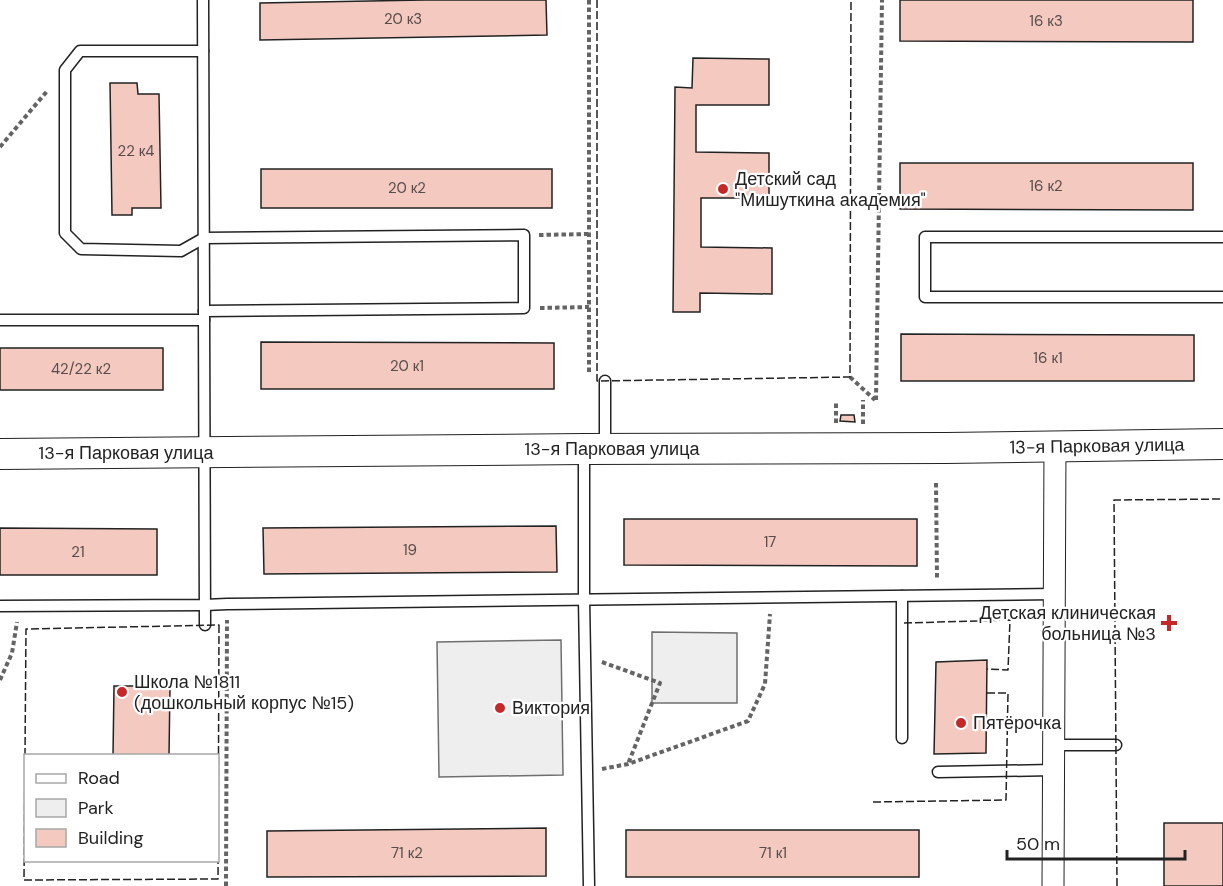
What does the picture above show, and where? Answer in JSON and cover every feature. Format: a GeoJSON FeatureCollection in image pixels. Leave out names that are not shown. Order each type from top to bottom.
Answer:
{"type":"FeatureCollection","features":[{"type":"Feature","properties":{"kind":"street","name":"13-я Парковая улица"},"geometry":{"type":"LineString","coordinates":[[0,454],[1223,444]]}},
{"type":"Feature","properties":{"kind":"street"},"geometry":{"type":"LineString","coordinates":[[1053,886],[1055,447]]}},
{"type":"Feature","properties":{"kind":"lane"},"geometry":{"type":"LineString","coordinates":[[203,0],[205,626]]}},
{"type":"Feature","properties":{"kind":"lane"},"geometry":{"type":"LineString","coordinates":[[0,320],[524,308],[524,235],[204,238],[181,251],[81,249],[65,233],[65,70],[80,51],[203,51]]}},
{"type":"Feature","properties":{"kind":"lane"},"geometry":{"type":"LineString","coordinates":[[1223,237],[925,237],[925,297],[1223,297]]}},
{"type":"Feature","properties":{"kind":"lane"},"geometry":{"type":"LineString","coordinates":[[589,886],[584,599],[594,449],[605,381]]}},
{"type":"Feature","properties":{"kind":"lane"},"geometry":{"type":"LineString","coordinates":[[0,606],[1054,594]]}},
{"type":"Feature","properties":{"kind":"lane"},"geometry":{"type":"LineString","coordinates":[[902,596],[902,738]]}},
{"type":"Feature","properties":{"kind":"lane"},"geometry":{"type":"LineString","coordinates":[[1053,745],[1116,745]]}},
{"type":"Feature","properties":{"kind":"lane"},"geometry":{"type":"LineString","coordinates":[[938,771],[1053,770]]}},
{"type":"Feature","properties":{"kind":"path"},"geometry":{"type":"LineString","coordinates":[[589,0],[589,377]]}},
{"type":"Feature","properties":{"kind":"path"},"geometry":{"type":"LineString","coordinates":[[850,377],[876,400],[882,0]]}},
{"type":"Feature","properties":{"kind":"path"},"geometry":{"type":"LineString","coordinates":[[0,147],[65,70]]}},
{"type":"Feature","properties":{"kind":"path"},"geometry":{"type":"LineString","coordinates":[[524,235],[589,234]]}},
{"type":"Feature","properties":{"kind":"path"},"geometry":{"type":"LineString","coordinates":[[524,308],[589,307]]}},
{"type":"Feature","properties":{"kind":"path"},"geometry":{"type":"LineString","coordinates":[[855,426],[862,426],[863,400]]}},
{"type":"Feature","properties":{"kind":"path"},"geometry":{"type":"LineString","coordinates":[[836,401],[836,426],[842,426]]}},
{"type":"Feature","properties":{"kind":"path"},"geometry":{"type":"LineString","coordinates":[[936,483],[937,595]]}},
{"type":"Feature","properties":{"kind":"path"},"geometry":{"type":"LineString","coordinates":[[587,772],[628,764],[748,721],[765,684],[771,598]]}},
{"type":"Feature","properties":{"kind":"path"},"geometry":{"type":"LineString","coordinates":[[226,886],[227,604]]}},
{"type":"Feature","properties":{"kind":"path"},"geometry":{"type":"LineString","coordinates":[[0,680],[12,653],[20,607]]}},
{"type":"Feature","properties":{"kind":"path"},"geometry":{"type":"LineString","coordinates":[[585,656],[660,683],[628,764]]}},
{"type":"Feature","properties":{"kind":"green space"},"geometry":{"type":"Polygon","coordinates":[[[652,632],[737,633],[737,703],[652,703],[652,632]]]}},
{"type":"Feature","properties":{"kind":"green space","name":"Виктория"},"geometry":{"type":"Polygon","coordinates":[[[561,640],[563,775],[439,777],[437,642],[561,640]]]}},
{"type":"Feature","properties":{"kind":"building"},"geometry":{"type":"Polygon","coordinates":[[[546,0],[547,35],[260,40],[260,3],[546,0]]]}},
{"type":"Feature","properties":{"kind":"building"},"geometry":{"type":"Polygon","coordinates":[[[900,0],[1193,0],[1193,42],[900,41],[900,0]]]}},
{"type":"Feature","properties":{"kind":"building"},"geometry":{"type":"Polygon","coordinates":[[[693,58],[769,59],[769,105],[696,105],[696,152],[769,153],[769,198],[701,198],[701,247],[772,248],[772,294],[700,293],[700,312],[673,312],[675,87],[692,88],[693,58]]]}},
{"type":"Feature","properties":{"kind":"building"},"geometry":{"type":"Polygon","coordinates":[[[110,83],[137,83],[138,94],[159,94],[161,208],[132,208],[132,215],[112,215],[110,83]]]}},
{"type":"Feature","properties":{"kind":"building"},"geometry":{"type":"Polygon","coordinates":[[[900,163],[1193,163],[1193,210],[900,209],[900,163]]]}},
{"type":"Feature","properties":{"kind":"building"},"geometry":{"type":"Polygon","coordinates":[[[261,169],[552,169],[552,208],[261,208],[261,169]]]}},
{"type":"Feature","properties":{"kind":"building"},"geometry":{"type":"Polygon","coordinates":[[[901,334],[1194,335],[1194,381],[901,381],[901,334]]]}},
{"type":"Feature","properties":{"kind":"building"},"geometry":{"type":"Polygon","coordinates":[[[261,342],[554,343],[554,389],[261,389],[261,342]]]}},
{"type":"Feature","properties":{"kind":"building"},"geometry":{"type":"Polygon","coordinates":[[[0,348],[163,348],[163,390],[0,390],[0,348]]]}},
{"type":"Feature","properties":{"kind":"building"},"geometry":{"type":"Polygon","coordinates":[[[841,415],[854,415],[855,422],[840,421],[841,415]]]}},
{"type":"Feature","properties":{"kind":"building"},"geometry":{"type":"Polygon","coordinates":[[[624,519],[917,519],[917,566],[624,565],[624,519]]]}},
{"type":"Feature","properties":{"kind":"building"},"geometry":{"type":"Polygon","coordinates":[[[556,526],[557,572],[264,574],[263,528],[556,526]]]}},
{"type":"Feature","properties":{"kind":"building"},"geometry":{"type":"Polygon","coordinates":[[[0,528],[157,529],[157,575],[0,575],[0,528]]]}},
{"type":"Feature","properties":{"kind":"building","name":"Пятёрочка"},"geometry":{"type":"Polygon","coordinates":[[[987,660],[986,753],[934,754],[936,662],[987,660]]]}},
{"type":"Feature","properties":{"kind":"building"},"geometry":{"type":"Polygon","coordinates":[[[114,686],[170,686],[169,754],[113,754],[114,686]]]}},
{"type":"Feature","properties":{"kind":"building"},"geometry":{"type":"Polygon","coordinates":[[[1164,823],[1223,823],[1223,886],[1164,886],[1164,823]]]}},
{"type":"Feature","properties":{"kind":"building"},"geometry":{"type":"Polygon","coordinates":[[[546,828],[546,876],[267,877],[267,831],[546,828]]]}},
{"type":"Feature","properties":{"kind":"building"},"geometry":{"type":"Polygon","coordinates":[[[626,830],[919,830],[919,877],[626,877],[626,830]]]}},
{"type":"Feature","properties":{"kind":"fence"},"geometry":{"type":"LineString","coordinates":[[597,0],[597,381],[850,377],[851,0]]}},
{"type":"Feature","properties":{"kind":"fence"},"geometry":{"type":"LineString","coordinates":[[1117,886],[1114,500],[1223,499]]}},
{"type":"Feature","properties":{"kind":"fence"},"geometry":{"type":"LineString","coordinates":[[904,623],[1010,620],[1008,670],[987,669]]}},
{"type":"Feature","properties":{"kind":"fence"},"geometry":{"type":"LineString","coordinates":[[218,754],[219,625]]}},
{"type":"Feature","properties":{"kind":"fence"},"geometry":{"type":"LineString","coordinates":[[25,754],[26,629],[219,625]]}},
{"type":"Feature","properties":{"kind":"fence"},"geometry":{"type":"LineString","coordinates":[[873,802],[1006,800],[1008,693],[987,693]]}},
{"type":"Feature","properties":{"kind":"fence"},"geometry":{"type":"LineString","coordinates":[[24,862],[24,880],[218,879],[218,862]]}},
{"type":"Feature","properties":{"kind":"place","name":"Детский сад \"Мишуткина академия\""},"geometry":{"type":"Point","coordinates":[723,189]}},
{"type":"Feature","properties":{"kind":"place","name":"Детская клиническая больница №3"},"geometry":{"type":"Point","coordinates":[1169,623]}},
{"type":"Feature","properties":{"kind":"place","name":"Школа №1811 (дошкольный корпус №15)"},"geometry":{"type":"Point","coordinates":[122,692]}},
{"type":"Feature","properties":{"kind":"place","name":"Виктория"},"geometry":{"type":"Point","coordinates":[500,708]}},
{"type":"Feature","properties":{"kind":"place","name":"Пятёрочка"},"geometry":{"type":"Point","coordinates":[961,723]}}]}
